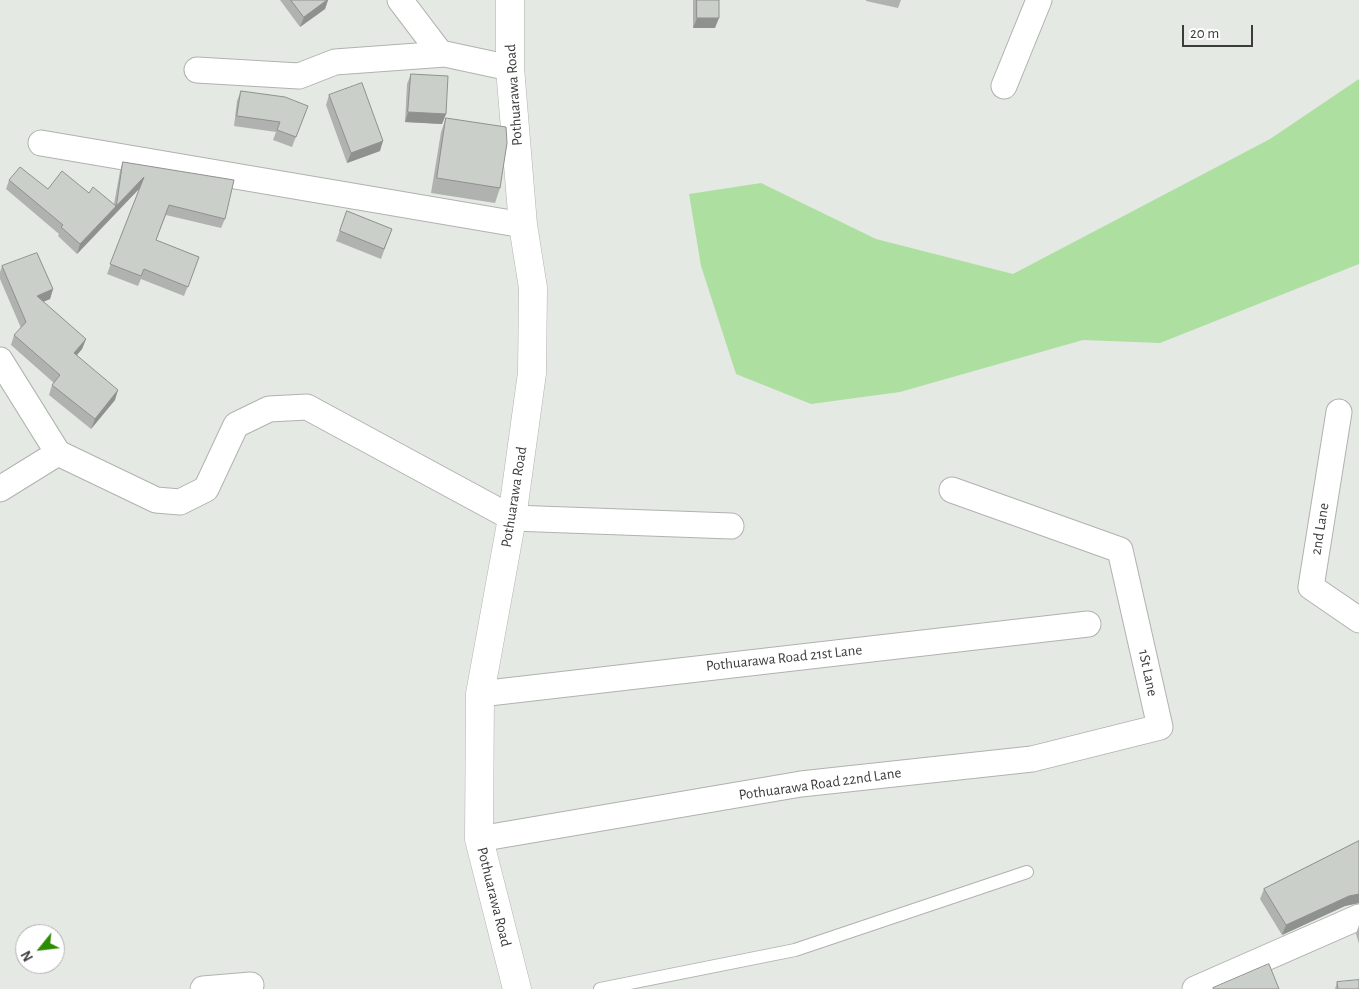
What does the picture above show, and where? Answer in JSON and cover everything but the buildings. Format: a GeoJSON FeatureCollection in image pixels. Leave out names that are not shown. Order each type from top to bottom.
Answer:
{"type":"FeatureCollection","features":[{"type":"Feature","properties":{"kind":"main road","name":"Pothuarawa Road"},"geometry":{"type":"LineString","coordinates":[[510,0],[510,68],[523,225],[533,288],[532,373],[512,518],[480,694],[479,839],[517,989]]}},
{"type":"Feature","properties":{"kind":"street"},"geometry":{"type":"LineString","coordinates":[[400,0],[441,54]]}},
{"type":"Feature","properties":{"kind":"street"},"geometry":{"type":"LineString","coordinates":[[1004,86],[1039,0]]}},
{"type":"Feature","properties":{"kind":"street"},"geometry":{"type":"LineString","coordinates":[[197,70],[299,76],[335,62],[441,54],[510,68]]}},
{"type":"Feature","properties":{"kind":"street"},"geometry":{"type":"LineString","coordinates":[[41,143],[523,225]]}},
{"type":"Feature","properties":{"kind":"street"},"geometry":{"type":"LineString","coordinates":[[0,360],[58,453],[156,500],[180,502],[206,489],[236,425],[269,409],[307,407],[512,518],[731,526]]}},
{"type":"Feature","properties":{"kind":"street","name":"2nd Lane"},"geometry":{"type":"LineString","coordinates":[[1339,412],[1311,587],[1359,620]]}},
{"type":"Feature","properties":{"kind":"street"},"geometry":{"type":"LineString","coordinates":[[0,489],[58,453]]}},
{"type":"Feature","properties":{"kind":"street","name":"1St Lane"},"geometry":{"type":"LineString","coordinates":[[952,490],[1120,550],[1160,727]]}},
{"type":"Feature","properties":{"kind":"street","name":"Pothuarawa Road 21st Lane"},"geometry":{"type":"LineString","coordinates":[[480,694],[1088,624]]}},
{"type":"Feature","properties":{"kind":"street","name":"Pothuarawa Road 22nd Lane"},"geometry":{"type":"LineString","coordinates":[[479,839],[802,784],[1032,759],[1160,727]]}},
{"type":"Feature","properties":{"kind":"street"},"geometry":{"type":"LineString","coordinates":[[1195,989],[1359,917]]}},
{"type":"Feature","properties":{"kind":"street"},"geometry":{"type":"LineString","coordinates":[[203,989],[251,986]]}},
{"type":"Feature","properties":{"kind":"lane"},"geometry":{"type":"LineString","coordinates":[[600,989],[795,950],[1027,872]]}},
{"type":"Feature","properties":{"kind":"green space"},"geometry":{"type":"Polygon","coordinates":[[[1359,79],[1359,264],[1160,343],[1083,340],[900,392],[811,404],[736,374],[701,266],[689,194],[761,183],[876,239],[1013,274],[1270,139],[1359,79]]]}}]}
